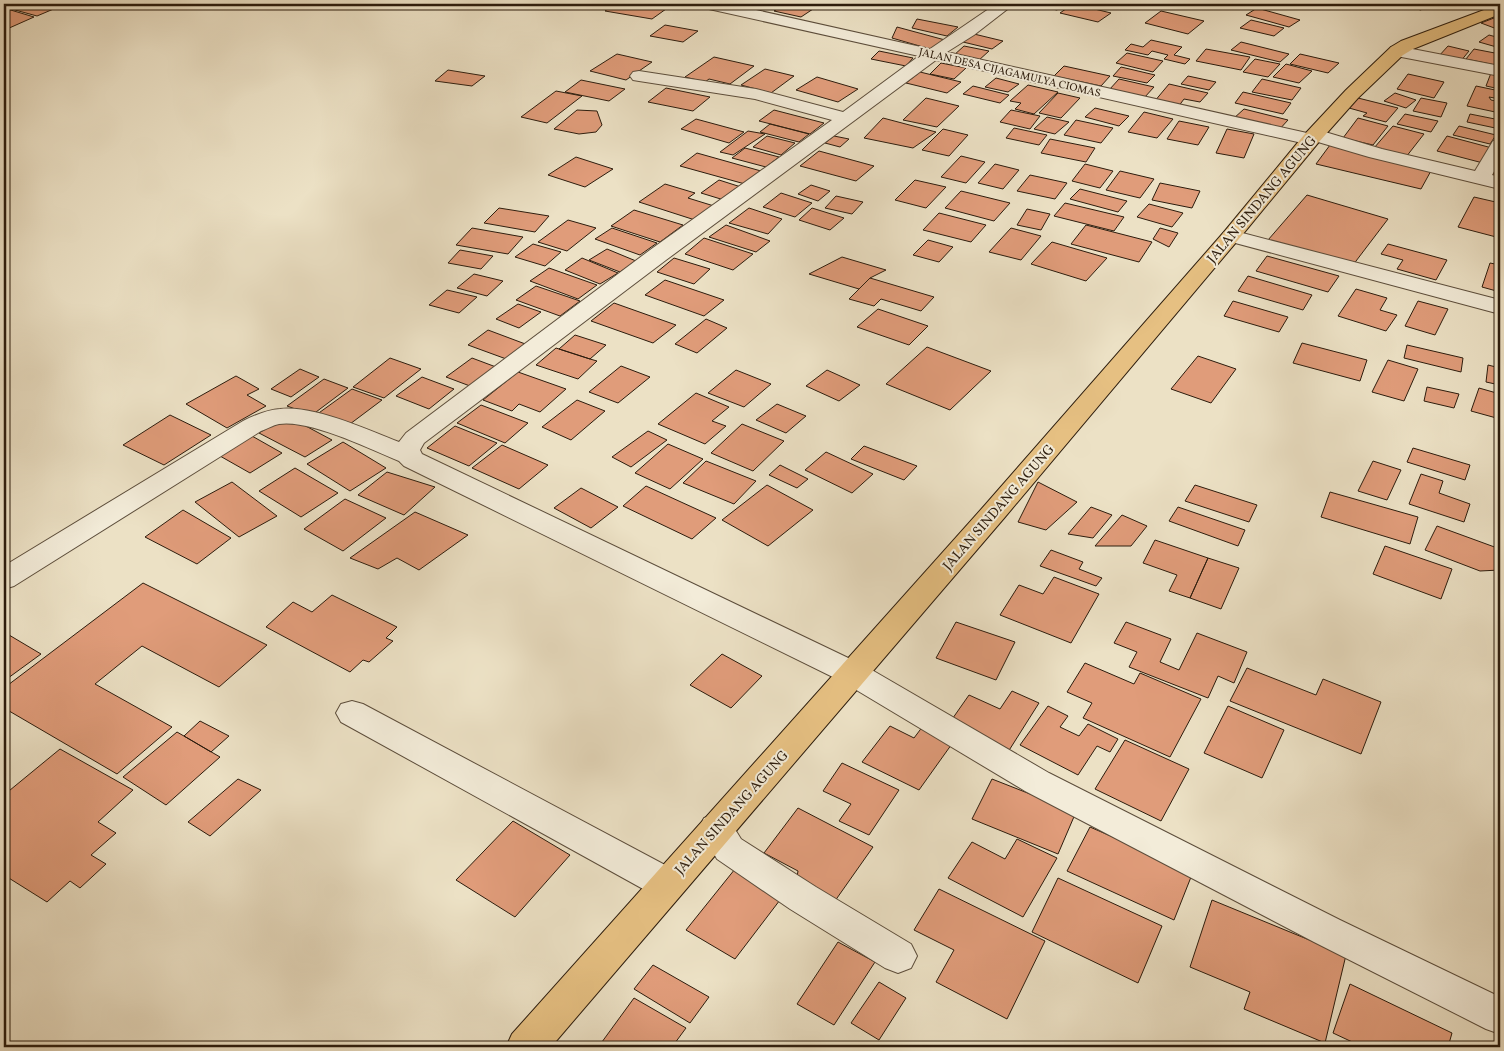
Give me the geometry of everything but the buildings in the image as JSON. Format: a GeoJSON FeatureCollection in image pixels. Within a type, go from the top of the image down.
{"type":"FeatureCollection","features":[{"type":"Feature","properties":{"kind":"main road","name":"JALAN SINDANG AGUNG"},"geometry":{"type":"LineString","coordinates":[[526,1047],[716,828],[854,674],[1231,236],[1313,137],[1352,94],[1397,51],[1492,8]]}},
{"type":"Feature","properties":{"kind":"street","name":"JALAN DESA CIJAGAMULYA CIOMAS"},"geometry":{"type":"LineString","coordinates":[[709,4],[932,55],[1313,137],[1500,183]]}},
{"type":"Feature","properties":{"kind":"street"},"geometry":{"type":"LineString","coordinates":[[408,455],[408,450],[415,438],[658,254],[932,55],[1006,4]]}},
{"type":"Feature","properties":{"kind":"street"},"geometry":{"type":"LineString","coordinates":[[1397,51],[1500,71]]}},
{"type":"Feature","properties":{"kind":"street"},"geometry":{"type":"LineString","coordinates":[[639,76],[756,94],[846,118]]}},
{"type":"Feature","properties":{"kind":"street"},"geometry":{"type":"LineString","coordinates":[[1481,178],[1500,145]]}},
{"type":"Feature","properties":{"kind":"street"},"geometry":{"type":"LineString","coordinates":[[1231,236],[1500,306]]}},
{"type":"Feature","properties":{"kind":"street"},"geometry":{"type":"LineString","coordinates":[[4,579],[252,426],[269,418],[288,415],[310,420],[408,455],[421,464],[854,674],[1037,782],[1327,931],[1500,1016]]}},
{"type":"Feature","properties":{"kind":"street"},"geometry":{"type":"LineString","coordinates":[[352,713],[667,884]]}},
{"type":"Feature","properties":{"kind":"street"},"geometry":{"type":"LineString","coordinates":[[716,828],[729,849],[803,898],[898,956]]}}]}
